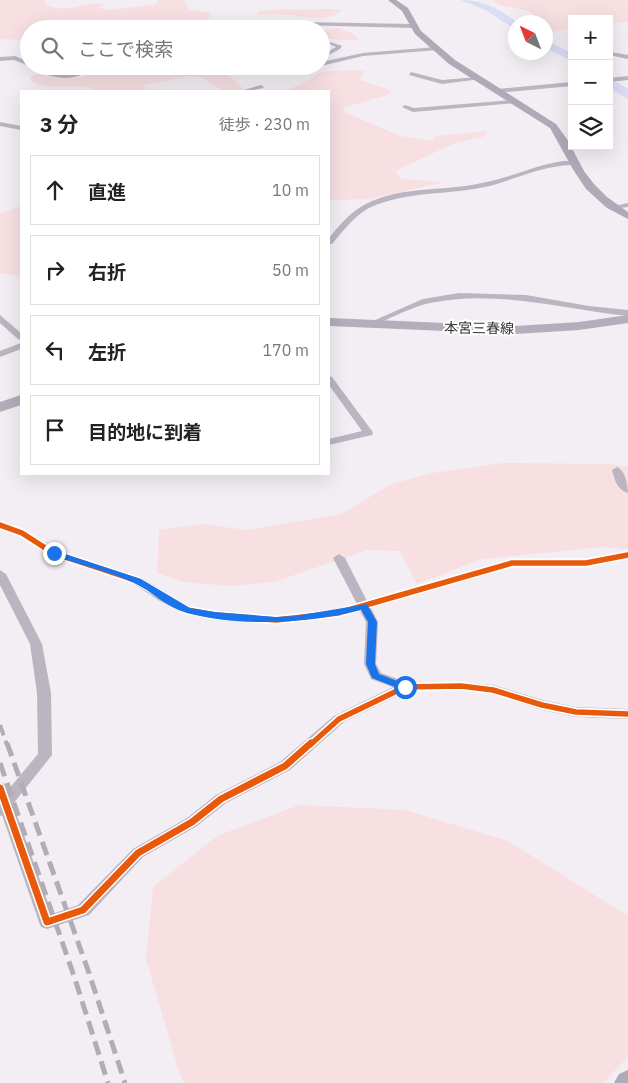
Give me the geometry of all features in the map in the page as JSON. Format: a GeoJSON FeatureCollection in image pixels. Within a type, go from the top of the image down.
{"type":"FeatureCollection","features":[{"type":"Feature","properties":{"kind":"main road","name":"本宮三春線"},"geometry":{"type":"LineString","coordinates":[[330,322],[516,330],[579,326],[628,319]]}},
{"type":"Feature","properties":{"kind":"main road"},"geometry":{"type":"LineString","coordinates":[[0,407],[20,400]]}},
{"type":"Feature","properties":{"kind":"street"},"geometry":{"type":"LineString","coordinates":[[392,0],[405,10],[413,26],[460,68],[553,126],[564,140],[585,182],[613,207],[628,216]]}},
{"type":"Feature","properties":{"kind":"street"},"geometry":{"type":"LineString","coordinates":[[330,25],[413,26]]}},
{"type":"Feature","properties":{"kind":"street"},"geometry":{"type":"LineString","coordinates":[[330,54],[339,46],[332,42]]}},
{"type":"Feature","properties":{"kind":"street"},"geometry":{"type":"LineString","coordinates":[[330,62],[377,54],[436,48]]}},
{"type":"Feature","properties":{"kind":"street"},"geometry":{"type":"LineString","coordinates":[[613,54],[628,57]]}},
{"type":"Feature","properties":{"kind":"street"},"geometry":{"type":"LineString","coordinates":[[0,59],[15,58],[20,60]]}},
{"type":"Feature","properties":{"kind":"street"},"geometry":{"type":"LineString","coordinates":[[411,74],[442,82],[478,80]]}},
{"type":"Feature","properties":{"kind":"street"},"geometry":{"type":"LineString","coordinates":[[53,75],[69,75]]}},
{"type":"Feature","properties":{"kind":"street"},"geometry":{"type":"LineString","coordinates":[[613,80],[628,78]]}},
{"type":"Feature","properties":{"kind":"street"},"geometry":{"type":"LineString","coordinates":[[497,91],[568,84]]}},
{"type":"Feature","properties":{"kind":"street"},"geometry":{"type":"LineString","coordinates":[[248,90],[261,87]]}},
{"type":"Feature","properties":{"kind":"street"},"geometry":{"type":"LineString","coordinates":[[405,107],[413,110],[514,102]]}},
{"type":"Feature","properties":{"kind":"street"},"geometry":{"type":"LineString","coordinates":[[0,124],[20,128]]}},
{"type":"Feature","properties":{"kind":"street"},"geometry":{"type":"LineString","coordinates":[[330,241],[366,207],[382,201],[441,190],[479,186],[554,165],[574,163]]}},
{"type":"Feature","properties":{"kind":"street"},"geometry":{"type":"LineString","coordinates":[[613,207],[628,204]]}},
{"type":"Feature","properties":{"kind":"street"},"geometry":{"type":"LineString","coordinates":[[370,324],[426,300],[459,296],[526,298],[588,309],[628,313]]}},
{"type":"Feature","properties":{"kind":"street"},"geometry":{"type":"LineString","coordinates":[[0,318],[20,337]]}},
{"type":"Feature","properties":{"kind":"street"},"geometry":{"type":"LineString","coordinates":[[0,346],[20,338]]}},
{"type":"Feature","properties":{"kind":"street"},"geometry":{"type":"LineString","coordinates":[[0,354],[20,346]]}},
{"type":"Feature","properties":{"kind":"street"},"geometry":{"type":"LineString","coordinates":[[330,382],[334,394],[368,433],[330,442]]}},
{"type":"Feature","properties":{"kind":"street"},"geometry":{"type":"LineString","coordinates":[[618,470],[621,484],[628,490]]}},
{"type":"Feature","properties":{"kind":"street"},"geometry":{"type":"LineString","coordinates":[[0,525],[22,533],[54,553],[138,581],[164,598],[188,610],[215,615],[276,620],[338,613],[512,563],[586,563],[628,554]]}},
{"type":"Feature","properties":{"kind":"street"},"geometry":{"type":"LineString","coordinates":[[339,558],[372,622],[370,664],[376,676],[405,687],[461,686],[493,690],[542,705],[576,712],[628,714]]}},
{"type":"Feature","properties":{"kind":"street"},"geometry":{"type":"LineString","coordinates":[[0,574],[36,644],[44,693],[45,755],[3,807]]}},
{"type":"Feature","properties":{"kind":"street"},"geometry":{"type":"LineString","coordinates":[[0,788],[3,807],[47,922],[83,910],[138,853],[192,822],[222,799],[286,766],[339,719],[405,687]]}},
{"type":"Feature","properties":{"kind":"shaded area"},"geometry":{"type":"Polygon","coordinates":[[[0,0],[46,0],[44,2],[46,5],[55,8],[70,8],[99,3],[107,4],[98,8],[109,10],[153,5],[158,3],[157,0],[185,0],[188,9],[211,14],[209,18],[205,20],[20,20],[20,40],[0,39],[0,0]]]}},
{"type":"Feature","properties":{"kind":"shaded area"},"geometry":{"type":"Polygon","coordinates":[[[493,0],[628,0],[628,22],[613,24],[613,15],[568,15],[568,29],[553,32],[553,15],[534,15],[524,10],[502,6],[493,0]]]}},
{"type":"Feature","properties":{"kind":"shaded area"},"geometry":{"type":"Polygon","coordinates":[[[269,10],[342,10],[330,17],[323,18],[256,15],[260,11],[269,10]]]}},
{"type":"Feature","properties":{"kind":"shaded area"},"geometry":{"type":"Polygon","coordinates":[[[339,28],[355,35],[358,40],[330,39],[330,29],[339,28]]]}},
{"type":"Feature","properties":{"kind":"shaded area"},"geometry":{"type":"Polygon","coordinates":[[[330,71],[365,71],[360,80],[387,89],[391,94],[345,107],[342,111],[400,136],[431,141],[436,136],[487,131],[486,136],[455,143],[395,171],[400,179],[445,182],[369,199],[330,200],[330,90],[287,90],[316,75],[330,75],[330,71]]]}},
{"type":"Feature","properties":{"kind":"shaded area"},"geometry":{"type":"Polygon","coordinates":[[[43,75],[58,79],[77,78],[88,75],[227,75],[244,90],[219,90],[219,88],[200,77],[189,76],[145,85],[143,88],[160,90],[93,90],[80,87],[56,87],[31,81],[30,77],[43,75]]]}},
{"type":"Feature","properties":{"kind":"shaded area"},"geometry":{"type":"Polygon","coordinates":[[[20,206],[20,277],[0,273],[0,214],[20,206]]]}},
{"type":"Feature","properties":{"kind":"shaded area"},"geometry":{"type":"Polygon","coordinates":[[[503,463],[609,464],[628,467],[628,549],[601,547],[482,559],[417,584],[400,551],[367,550],[274,582],[229,586],[183,582],[157,573],[159,530],[202,524],[246,530],[342,514],[391,484],[433,473],[503,463]]]}},
{"type":"Feature","properties":{"kind":"shaded area"},"geometry":{"type":"Polygon","coordinates":[[[299,805],[405,810],[508,841],[628,916],[628,1057],[603,1083],[184,1083],[178,1069],[146,959],[153,887],[217,836],[299,805]]]}},
{"type":"Feature","properties":{"kind":"waterway"},"geometry":{"type":"LineString","coordinates":[[466,0],[491,9],[508,21]]}},
{"type":"Feature","properties":{"kind":"waterway"},"geometry":{"type":"LineString","coordinates":[[553,48],[568,56]]}},
{"type":"Feature","properties":{"kind":"waterway"},"geometry":{"type":"LineString","coordinates":[[613,85],[628,95]]}},
{"type":"Feature","properties":{"kind":"railway"},"geometry":{"type":"LineString","coordinates":[[0,725],[7,745]]}},
{"type":"Feature","properties":{"kind":"railway"},"geometry":{"type":"LineString","coordinates":[[7,743],[89,973],[125,1083]]}},
{"type":"Feature","properties":{"kind":"railway"},"geometry":{"type":"LineString","coordinates":[[0,763],[75,979],[108,1083]]}},
{"type":"Feature","properties":{"kind":"cycle path"},"geometry":{"type":"LineString","coordinates":[[0,525],[22,533],[53,553],[138,581],[187,610],[215,615],[276,620],[338,613],[512,563],[586,563],[628,555]]}},
{"type":"Feature","properties":{"kind":"cycle path"},"geometry":{"type":"LineString","coordinates":[[0,788],[47,922],[83,910],[138,853],[192,822],[221,799],[285,766],[339,719],[405,687],[461,686],[493,690],[542,705],[576,712],[628,714]]}},
{"type":"Feature","properties":{"kind":"route"},"geometry":{"type":"LineString","coordinates":[[54,553],[76,562],[138,581],[164,598],[188,610],[215,615],[276,620],[295,619],[338,613],[364,606],[372,622],[370,664],[376,676],[405,687]]}}]}
